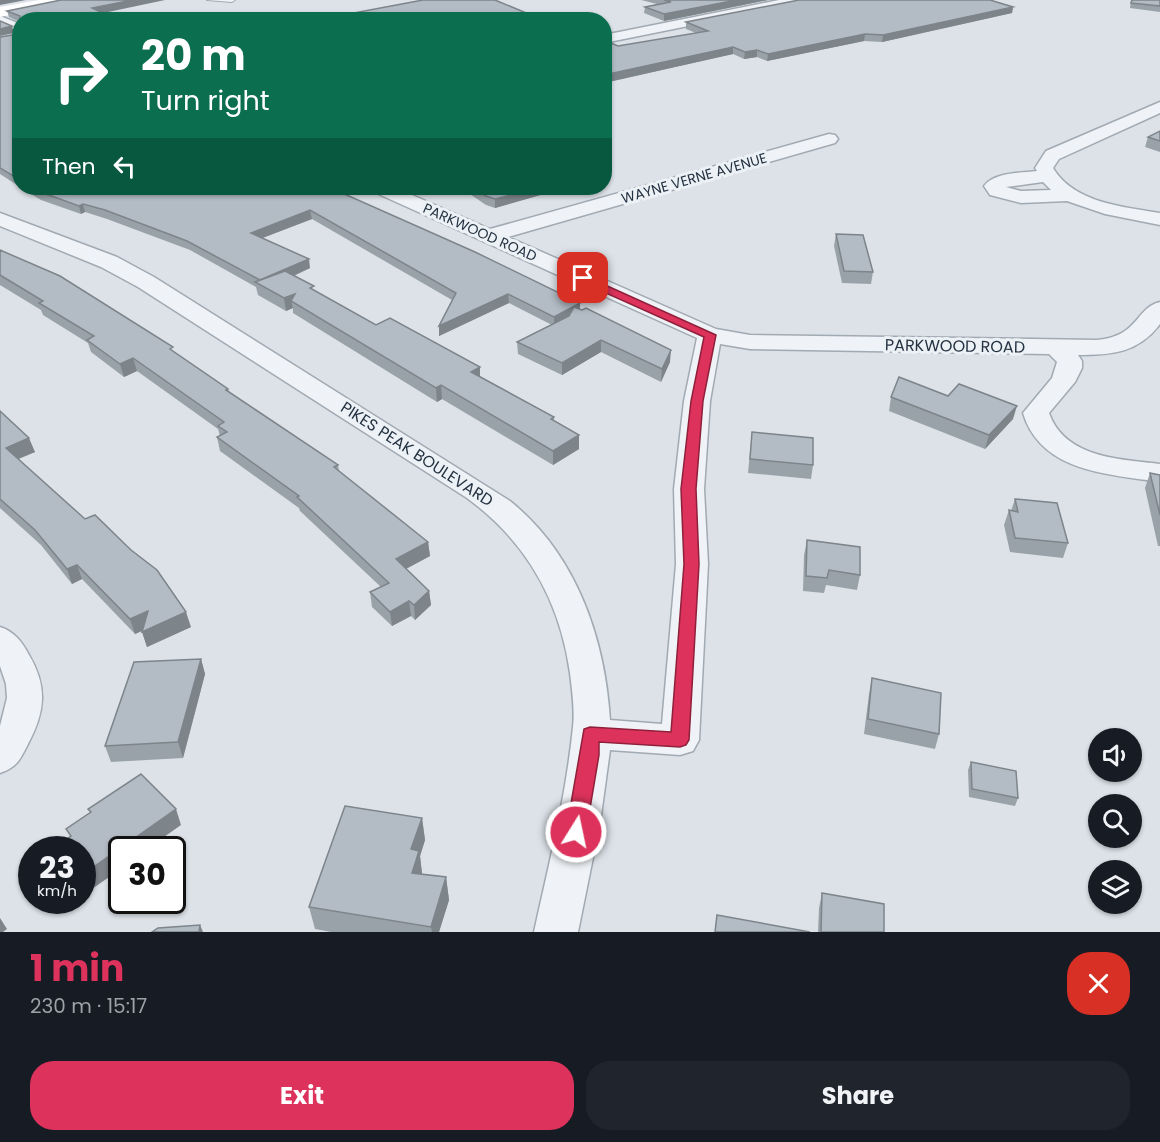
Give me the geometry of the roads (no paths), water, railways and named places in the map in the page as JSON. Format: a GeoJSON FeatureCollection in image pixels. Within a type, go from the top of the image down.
{"type":"FeatureCollection","features":[{"type":"Feature","properties":{"kind":"main road"},"geometry":{"type":"LineString","coordinates":[[31,12],[62,0]]}},
{"type":"Feature","properties":{"kind":"street"},"geometry":{"type":"LineString","coordinates":[[612,37],[798,0]]}},
{"type":"Feature","properties":{"kind":"street"},"geometry":{"type":"LineString","coordinates":[[1160,107],[1052,155],[1044,168],[1047,176],[1070,195],[1109,209],[1160,219]]}},
{"type":"Feature","properties":{"kind":"street","name":"WAYNE VERNE AVENUE"},"geometry":{"type":"LineString","coordinates":[[489,236],[829,139]]}},
{"type":"Feature","properties":{"kind":"street"},"geometry":{"type":"LineString","coordinates":[[1047,176],[1007,180],[993,186],[997,191],[1021,197],[1070,195]]}},
{"type":"Feature","properties":{"kind":"street","name":"PARKWOOD ROAD"},"geometry":{"type":"LineString","coordinates":[[397,195],[710,335],[750,342],[1106,346],[1124,343],[1137,336],[1160,309]]}},
{"type":"Feature","properties":{"kind":"street","name":"PIKES PEAK BOULEVARD"},"geometry":{"type":"LineString","coordinates":[[1,221],[109,262],[146,282],[437,465],[507,514],[528,539],[552,571],[567,602],[587,662],[591,698],[590,755],[556,932]]}},
{"type":"Feature","properties":{"kind":"street"},"geometry":{"type":"LineString","coordinates":[[590,734],[680,740],[692,564],[688,489],[697,401],[710,335]]}},
{"type":"Feature","properties":{"kind":"street"},"geometry":{"type":"LineString","coordinates":[[1056,347],[1070,361],[1070,368],[1061,383],[1036,413],[1037,426],[1044,436],[1054,445],[1094,463],[1160,473]]}},
{"type":"Feature","properties":{"kind":"street"},"geometry":{"type":"LineString","coordinates":[[0,640],[14,656],[24,678],[27,698],[22,719],[12,741],[0,758]]}},
{"type":"Feature","properties":{"kind":"lane"},"geometry":{"type":"LineString","coordinates":[[210,0],[232,0]]}}]}
